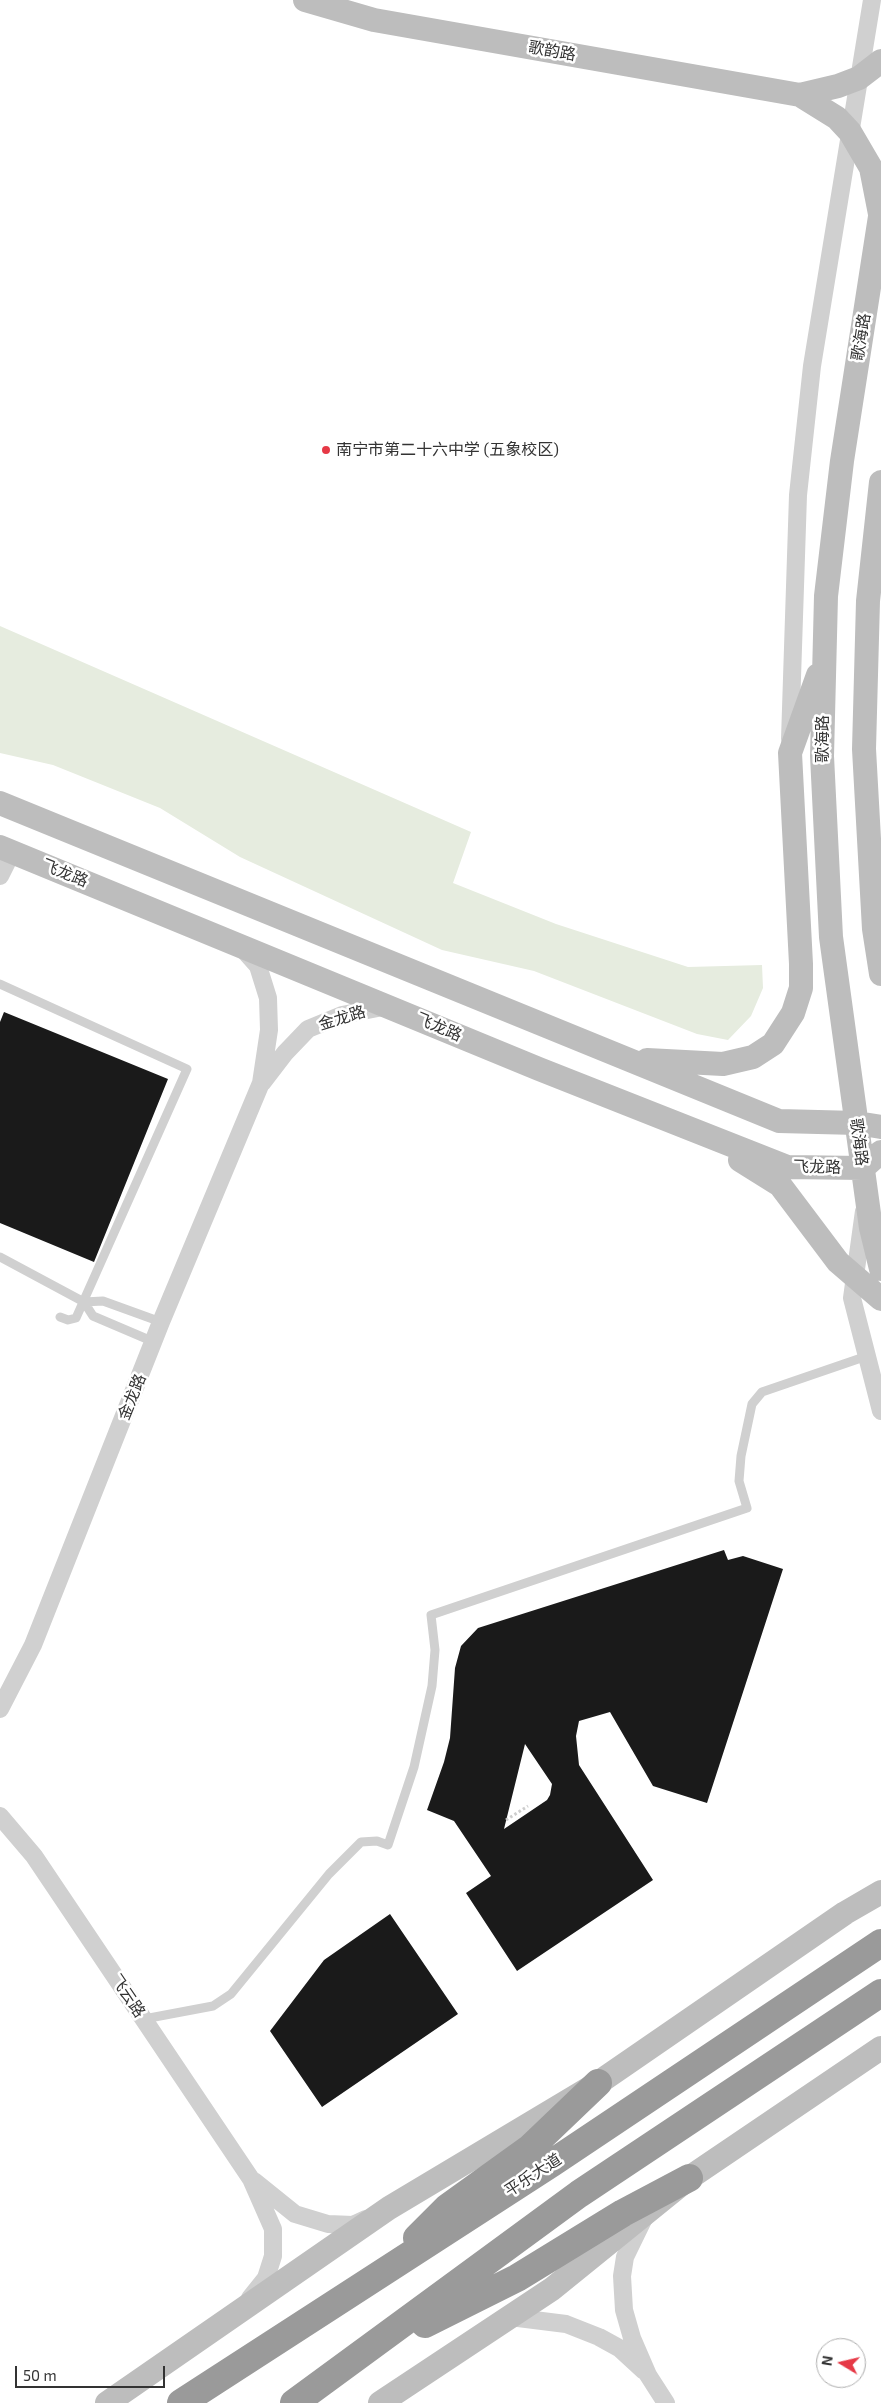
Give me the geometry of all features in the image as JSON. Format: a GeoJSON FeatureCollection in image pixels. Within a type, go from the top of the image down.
{"type":"FeatureCollection","features":[{"type":"Feature","properties":{"kind":"highway","name":"平乐大道"},"geometry":{"type":"LineString","coordinates":[[181,2403],[378,2276],[881,1943]]}},
{"type":"Feature","properties":{"kind":"highway"},"geometry":{"type":"LineString","coordinates":[[294,2403],[579,2194],[881,1992]]}},
{"type":"Feature","properties":{"kind":"highway"},"geometry":{"type":"LineString","coordinates":[[378,2276],[448,2206],[530,2148],[598,2083]]}},
{"type":"Feature","properties":{"kind":"highway"},"geometry":{"type":"LineString","coordinates":[[356,2359],[517,2278],[624,2213],[689,2178]]}},
{"type":"Feature","properties":{"kind":"main road","name":"歌韵路"},"geometry":{"type":"LineString","coordinates":[[306,0],[374,20],[800,95]]}},
{"type":"Feature","properties":{"kind":"main road"},"geometry":{"type":"LineString","coordinates":[[800,95],[838,86],[859,78],[881,61]]}},
{"type":"Feature","properties":{"kind":"main road","name":"歌海路"},"geometry":{"type":"LineString","coordinates":[[800,95],[837,118],[850,132],[871,168],[881,212],[842,461],[826,596],[822,756],[831,937],[871,1228],[881,1269]]}},
{"type":"Feature","properties":{"kind":"main road"},"geometry":{"type":"LineString","coordinates":[[881,482],[868,601],[864,749],[874,929],[881,974]]}},
{"type":"Feature","properties":{"kind":"main road"},"geometry":{"type":"LineString","coordinates":[[629,1059],[723,1064],[752,1057],[772,1044],[793,1013],[801,988],[801,964],[790,753],[825,655]]}},
{"type":"Feature","properties":{"kind":"main road"},"geometry":{"type":"LineString","coordinates":[[0,803],[779,1121],[857,1123],[881,1127]]}},
{"type":"Feature","properties":{"kind":"main road","name":"飞龙路"},"geometry":{"type":"LineString","coordinates":[[6,850],[539,1069],[787,1167],[863,1168],[881,1152]]}},
{"type":"Feature","properties":{"kind":"main road"},"geometry":{"type":"LineString","coordinates":[[690,1129],[780,1185],[838,1262],[881,1299]]}},
{"type":"Feature","properties":{"kind":"main road"},"geometry":{"type":"LineString","coordinates":[[107,2403],[243,2307],[389,2208],[598,2083],[845,1913],[876,1894]]}},
{"type":"Feature","properties":{"kind":"main road"},"geometry":{"type":"LineString","coordinates":[[380,2403],[552,2289],[689,2178],[881,2048]]}},
{"type":"Feature","properties":{"kind":"street"},"geometry":{"type":"LineString","coordinates":[[790,753],[798,495],[812,366],[872,0]]}},
{"type":"Feature","properties":{"kind":"street"},"geometry":{"type":"LineString","coordinates":[[0,876],[6,850]]}},
{"type":"Feature","properties":{"kind":"street","name":"金龙路"},"geometry":{"type":"LineString","coordinates":[[0,1710],[33,1645],[161,1322],[261,1083],[269,1030],[268,998],[258,966],[239,945]]}},
{"type":"Feature","properties":{"kind":"street","name":"金龙路"},"geometry":{"type":"LineString","coordinates":[[261,1083],[285,1052],[308,1029],[342,1015],[388,1006]]}},
{"type":"Feature","properties":{"kind":"street"},"geometry":{"type":"LineString","coordinates":[[866,1193],[852,1298],[881,1412]]}},
{"type":"Feature","properties":{"kind":"street","name":"飞云路"},"geometry":{"type":"LineString","coordinates":[[0,1816],[34,1856],[252,2179],[273,2229],[273,2256],[266,2278],[243,2307]]}},
{"type":"Feature","properties":{"kind":"street","name":"飞云路"},"geometry":{"type":"LineString","coordinates":[[252,2179],[296,2214],[328,2224],[352,2225],[389,2208]]}},
{"type":"Feature","properties":{"kind":"street"},"geometry":{"type":"LineString","coordinates":[[646,2213],[624,2257],[622,2276],[624,2310],[632,2338],[648,2375],[666,2403]]}},
{"type":"Feature","properties":{"kind":"street"},"geometry":{"type":"LineString","coordinates":[[510,2317],[566,2324],[599,2336],[619,2348],[648,2375]]}},
{"type":"Feature","properties":{"kind":"lane"},"geometry":{"type":"LineString","coordinates":[[0,984],[186,1069],[76,1318],[68,1320],[60,1317]]}},
{"type":"Feature","properties":{"kind":"lane"},"geometry":{"type":"LineString","coordinates":[[0,1257],[84,1302],[93,1316],[154,1342]]}},
{"type":"Feature","properties":{"kind":"lane"},"geometry":{"type":"LineString","coordinates":[[84,1302],[103,1301],[161,1322]]}},
{"type":"Feature","properties":{"kind":"lane"},"geometry":{"type":"LineString","coordinates":[[144,2019],[213,2006],[231,1994],[329,1874],[361,1842],[376,1841],[388,1845],[414,1767],[432,1686],[436,1650],[431,1615],[746,1508],[739,1482],[741,1456],[752,1404],[762,1392],[867,1356]]}},
{"type":"Feature","properties":{"kind":"path"},"geometry":{"type":"LineString","coordinates":[[506,1820],[528,1806]]}},
{"type":"Feature","properties":{"kind":"shaded area"},"geometry":{"type":"Polygon","coordinates":[[[0,626],[471,832],[453,883],[556,924],[688,967],[762,965],[763,988],[751,1016],[728,1040],[697,1034],[534,971],[442,950],[240,857],[160,808],[53,765],[0,753],[0,626]]]}},
{"type":"Feature","properties":{"kind":"building"},"geometry":{"type":"Polygon","coordinates":[[[4,1012],[168,1079],[94,1262],[0,1223],[0,1022],[4,1012]]]}},
{"type":"Feature","properties":{"kind":"building"},"geometry":{"type":"Polygon","coordinates":[[[724,1550],[728,1560],[743,1556],[783,1569],[707,1803],[653,1786],[610,1712],[579,1721],[576,1736],[579,1765],[653,1880],[517,1971],[466,1893],[491,1876],[454,1821],[427,1810],[444,1762],[450,1738],[455,1668],[461,1646],[478,1628],[724,1550]],[[525,1744],[504,1829],[547,1800],[552,1784],[525,1744]]]}},
{"type":"Feature","properties":{"kind":"building"},"geometry":{"type":"Polygon","coordinates":[[[390,1914],[458,2014],[322,2107],[270,2031],[324,1960],[390,1914]]]}},
{"type":"Feature","properties":{"kind":"place","name":"南宁市第二十六中学 (五象校区)"},"geometry":{"type":"Point","coordinates":[326,450]}}]}
